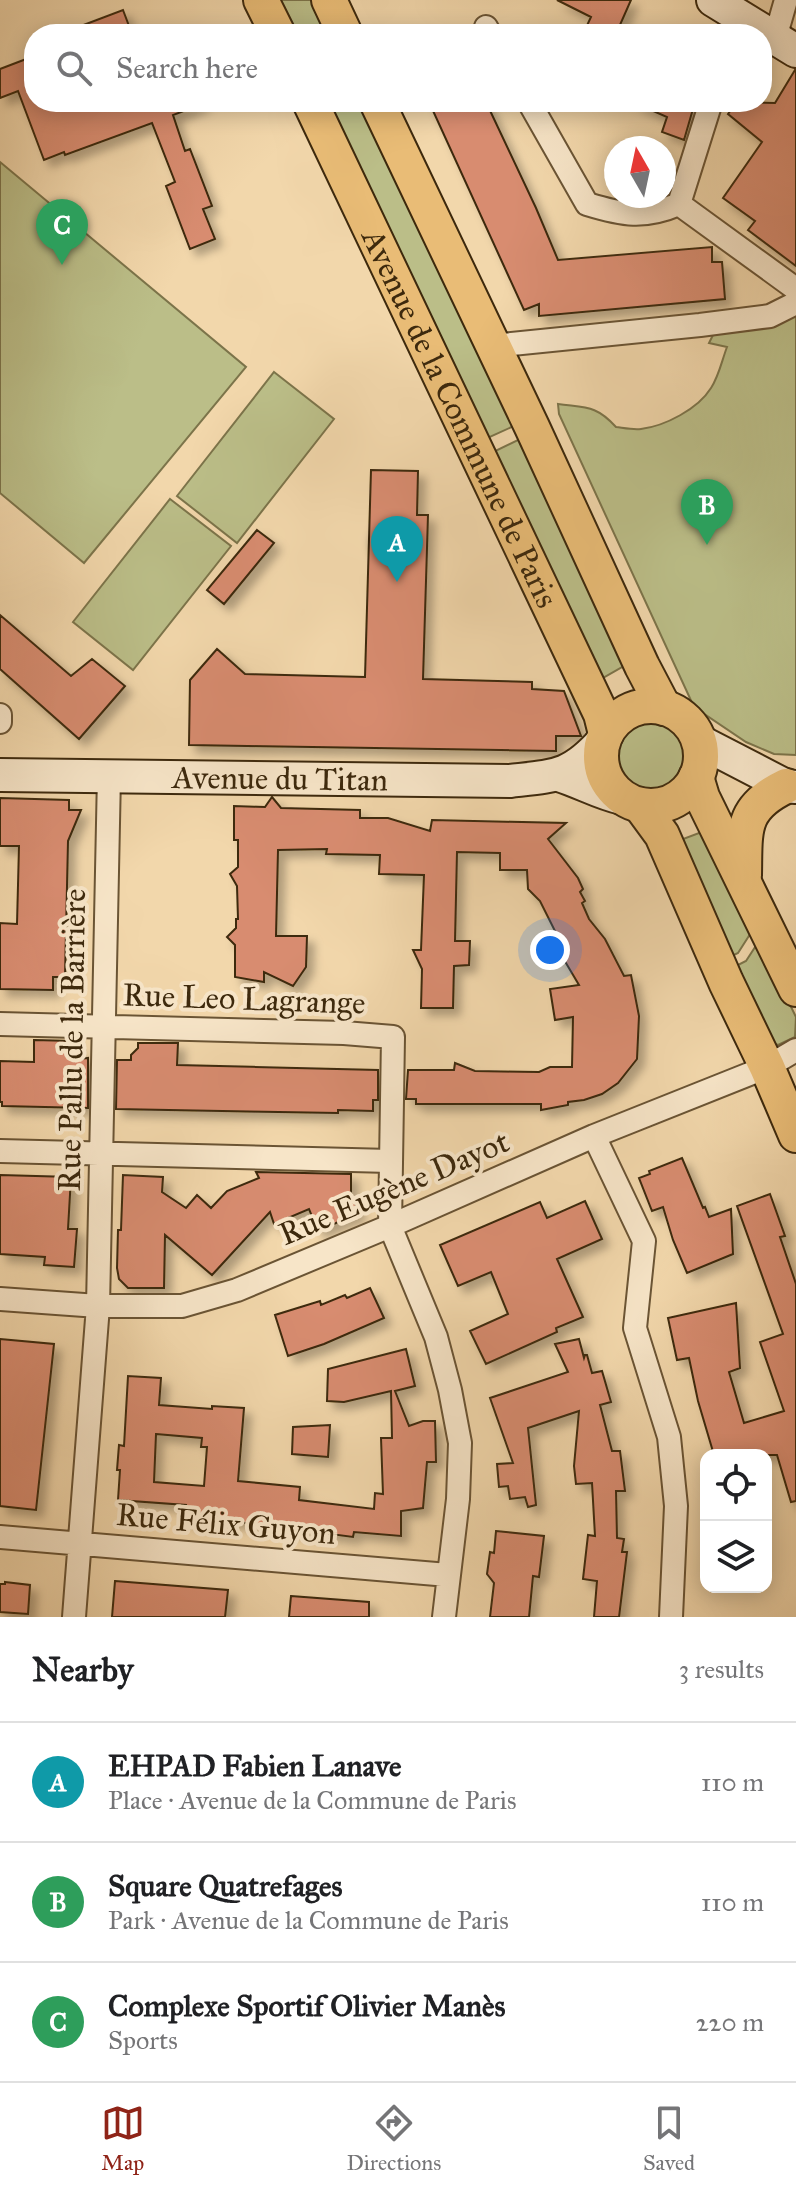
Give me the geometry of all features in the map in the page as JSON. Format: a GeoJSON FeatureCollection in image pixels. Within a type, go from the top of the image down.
{"type":"FeatureCollection","features":[{"type":"Feature","properties":{"kind":"main road"},"geometry":{"type":"LineString","coordinates":[[261,0],[273,24]]}},
{"type":"Feature","properties":{"kind":"main road"},"geometry":{"type":"LineString","coordinates":[[329,0],[340,24]]}},
{"type":"Feature","properties":{"kind":"main road","name":"Avenue de la Commune de Paris"},"geometry":{"type":"LineString","coordinates":[[315,112],[601,714],[604,737]]}},
{"type":"Feature","properties":{"kind":"main road","name":"Avenue de la Commune de Paris"},"geometry":{"type":"LineString","coordinates":[[382,112],[664,708]]}},
{"type":"Feature","properties":{"kind":"main road"},"geometry":{"type":"LineString","coordinates":[[796,989],[702,797],[693,730],[664,708],[647,707],[631,711],[616,720],[604,737],[601,766],[605,778],[662,835],[723,975],[782,1058],[796,1135]]}},
{"type":"Feature","properties":{"kind":"main road"},"geometry":{"type":"LineString","coordinates":[[631,801],[657,806],[673,801],[687,791],[698,761]]}},
{"type":"Feature","properties":{"kind":"main road"},"geometry":{"type":"LineString","coordinates":[[744,880],[745,831],[751,811],[773,792],[791,787]]}},
{"type":"Feature","properties":{"kind":"street"},"geometry":{"type":"LineString","coordinates":[[785,45],[786,0]]}},
{"type":"Feature","properties":{"kind":"street"},"geometry":{"type":"LineString","coordinates":[[535,112],[587,204],[618,214],[659,213],[679,204],[708,112]]}},
{"type":"Feature","properties":{"kind":"street"},"geometry":{"type":"LineString","coordinates":[[679,204],[796,289]]}},
{"type":"Feature","properties":{"kind":"street"},"geometry":{"type":"LineString","coordinates":[[492,346],[756,318],[770,316],[796,303]]}},
{"type":"Feature","properties":{"kind":"street"},"geometry":{"type":"LineString","coordinates":[[0,715],[0,722]]}},
{"type":"Feature","properties":{"kind":"street","name":"Avenue du Titan"},"geometry":{"type":"LineString","coordinates":[[0,775],[510,781],[559,775],[576,767],[604,737]]}},
{"type":"Feature","properties":{"kind":"street"},"geometry":{"type":"LineString","coordinates":[[698,761],[742,764],[791,787]]}},
{"type":"Feature","properties":{"kind":"street","name":"Rue Pallu de la Barrière"},"geometry":{"type":"LineString","coordinates":[[74,1617],[98,1306],[109,775]]}},
{"type":"Feature","properties":{"kind":"street","name":"Avenue du Titan"},"geometry":{"type":"LineString","coordinates":[[559,775],[631,801]]}},
{"type":"Feature","properties":{"kind":"street","name":"Rue Leo Lagrange"},"geometry":{"type":"LineString","coordinates":[[0,1024],[393,1037],[390,1226]]}},
{"type":"Feature","properties":{"kind":"street","name":"Rue Eugène Dayot"},"geometry":{"type":"LineString","coordinates":[[0,1299],[98,1306],[182,1306],[237,1290],[782,1058]]}},
{"type":"Feature","properties":{"kind":"street"},"geometry":{"type":"LineString","coordinates":[[594,1136],[644,1241],[635,1328],[669,1437],[676,1506],[671,1617]]}},
{"type":"Feature","properties":{"kind":"street"},"geometry":{"type":"LineString","coordinates":[[0,1151],[390,1161]]}},
{"type":"Feature","properties":{"kind":"street"},"geometry":{"type":"LineString","coordinates":[[390,1226],[436,1337],[460,1443],[458,1499],[444,1617]]}},
{"type":"Feature","properties":{"kind":"street","name":"Rue Félix Guyon"},"geometry":{"type":"LineString","coordinates":[[0,1537],[448,1575]]}},
{"type":"Feature","properties":{"kind":"green space"},"geometry":{"type":"Polygon","coordinates":[[[274,0],[314,0],[325,24],[285,24],[274,0]]]}},
{"type":"Feature","properties":{"kind":"green space"},"geometry":{"type":"Polygon","coordinates":[[[327,112],[367,112],[516,425],[481,441],[327,112]]]}},
{"type":"Feature","properties":{"kind":"green space"},"geometry":{"type":"Polygon","coordinates":[[[0,162],[246,367],[84,563],[0,493],[0,162]]]}},
{"type":"Feature","properties":{"kind":"green space"},"geometry":{"type":"Polygon","coordinates":[[[796,315],[796,755],[774,754],[746,742],[694,707],[559,414],[558,404],[596,411],[616,427],[638,429],[660,424],[698,403],[714,383],[727,347],[709,343],[715,331],[796,315]]]}},
{"type":"Feature","properties":{"kind":"green space"},"geometry":{"type":"Polygon","coordinates":[[[274,372],[334,419],[237,543],[177,496],[274,372]]]}},
{"type":"Feature","properties":{"kind":"green space"},"geometry":{"type":"Polygon","coordinates":[[[522,438],[629,663],[594,683],[487,455],[522,438]]]}},
{"type":"Feature","properties":{"kind":"green space"},"geometry":{"type":"Polygon","coordinates":[[[170,499],[231,546],[133,670],[73,622],[170,499]]]}},
{"type":"Feature","properties":{"kind":"green space"},"geometry":{"type":"Polygon","coordinates":[[[653,721],[673,727],[683,737],[689,757],[683,777],[673,787],[653,793],[633,787],[623,777],[617,757],[623,737],[633,727],[653,721]]]}},
{"type":"Feature","properties":{"kind":"green space"},"geometry":{"type":"Polygon","coordinates":[[[707,830],[754,928],[738,953],[726,959],[675,842],[707,830]]]}},
{"type":"Feature","properties":{"kind":"green space"},"geometry":{"type":"Polygon","coordinates":[[[759,941],[796,1017],[795,1037],[778,1045],[766,1041],[732,968],[746,961],[759,941]]]}},
{"type":"Feature","properties":{"kind":"building"},"geometry":{"type":"Polygon","coordinates":[[[557,0],[631,0],[620,24],[588,24],[591,17],[557,0]]]}},
{"type":"Feature","properties":{"kind":"building"},"geometry":{"type":"Polygon","coordinates":[[[123,10],[128,24],[86,24],[123,10]]]}},
{"type":"Feature","properties":{"kind":"building"},"geometry":{"type":"Polygon","coordinates":[[[24,60],[24,107],[18,91],[0,98],[0,69],[24,60]]]}},
{"type":"Feature","properties":{"kind":"building"},"geometry":{"type":"Polygon","coordinates":[[[796,70],[796,266],[748,230],[755,221],[723,198],[762,142],[728,114],[772,112],[772,103],[775,103],[796,70]]]}},
{"type":"Feature","properties":{"kind":"building"},"geometry":{"type":"Polygon","coordinates":[[[26,112],[181,112],[173,115],[185,151],[190,149],[212,206],[203,209],[215,239],[190,249],[166,186],[175,182],[152,123],[44,160],[26,112]]]}},
{"type":"Feature","properties":{"kind":"building"},"geometry":{"type":"Polygon","coordinates":[[[434,112],[491,112],[558,260],[712,247],[712,262],[722,262],[725,299],[539,316],[539,304],[524,310],[434,112]]]}},
{"type":"Feature","properties":{"kind":"building"},"geometry":{"type":"Polygon","coordinates":[[[656,112],[692,112],[684,140],[662,132],[667,117],[656,112]]]}},
{"type":"Feature","properties":{"kind":"building"},"geometry":{"type":"Polygon","coordinates":[[[371,470],[418,471],[417,515],[428,515],[423,679],[532,682],[532,689],[564,691],[581,736],[556,736],[556,751],[189,745],[190,680],[217,649],[245,674],[365,677],[371,470]]]}},
{"type":"Feature","properties":{"kind":"building"},"geometry":{"type":"Polygon","coordinates":[[[257,530],[274,543],[224,604],[207,590],[257,530]]]}},
{"type":"Feature","properties":{"kind":"building"},"geometry":{"type":"Polygon","coordinates":[[[0,615],[71,676],[92,659],[125,686],[79,739],[0,669],[0,615]]]}},
{"type":"Feature","properties":{"kind":"building"},"geometry":{"type":"Polygon","coordinates":[[[272,797],[281,808],[360,810],[360,818],[388,818],[430,831],[432,820],[566,823],[548,839],[578,878],[585,901],[582,903],[589,919],[605,939],[624,976],[631,975],[639,1016],[637,1059],[618,1083],[602,1094],[541,1110],[541,1104],[416,1104],[416,1099],[406,1099],[408,1070],[454,1070],[455,1063],[475,1071],[539,1072],[550,1067],[572,1067],[573,1017],[555,1020],[550,989],[579,985],[560,953],[564,949],[540,901],[528,889],[527,870],[500,870],[500,853],[457,852],[455,941],[470,941],[469,965],[454,966],[453,1008],[421,1008],[422,969],[413,950],[421,950],[424,875],[379,874],[380,855],[326,854],[327,849],[278,850],[276,936],[307,936],[306,967],[293,986],[264,972],[264,982],[235,977],[235,945],[227,937],[236,928],[238,919],[237,886],[230,874],[238,867],[234,806],[265,807],[272,797]]]}},
{"type":"Feature","properties":{"kind":"building"},"geometry":{"type":"Polygon","coordinates":[[[0,798],[69,800],[69,810],[81,810],[68,841],[65,977],[53,977],[53,990],[0,989],[0,923],[17,924],[19,846],[0,846],[0,798]]]}},
{"type":"Feature","properties":{"kind":"building"},"geometry":{"type":"Polygon","coordinates":[[[34,1040],[73,1041],[73,1049],[79,1051],[80,1059],[88,1058],[88,1108],[2,1106],[0,1061],[34,1062],[34,1040]]]}},
{"type":"Feature","properties":{"kind":"building"},"geometry":{"type":"Polygon","coordinates":[[[138,1043],[178,1043],[177,1065],[378,1070],[378,1100],[373,1100],[373,1111],[338,1110],[338,1113],[116,1109],[117,1060],[131,1060],[138,1043]]]}},
{"type":"Feature","properties":{"kind":"building"},"geometry":{"type":"Polygon","coordinates":[[[682,1158],[709,1217],[731,1209],[733,1254],[687,1273],[663,1207],[652,1211],[639,1178],[682,1158]]]}},
{"type":"Feature","properties":{"kind":"building"},"geometry":{"type":"Polygon","coordinates":[[[256,1172],[351,1174],[351,1193],[359,1213],[318,1231],[309,1209],[274,1224],[270,1212],[212,1275],[165,1235],[164,1288],[128,1288],[119,1279],[118,1230],[121,1230],[123,1175],[163,1177],[162,1192],[186,1208],[197,1195],[211,1208],[227,1191],[259,1178],[256,1172]]]}},
{"type":"Feature","properties":{"kind":"building"},"geometry":{"type":"Polygon","coordinates":[[[0,1175],[71,1177],[68,1229],[77,1229],[74,1267],[44,1265],[45,1257],[0,1254],[0,1175]]]}},
{"type":"Feature","properties":{"kind":"building"},"geometry":{"type":"Polygon","coordinates":[[[770,1194],[785,1236],[780,1237],[796,1284],[796,1501],[791,1502],[777,1455],[772,1455],[772,1449],[712,1449],[689,1358],[677,1360],[668,1318],[736,1303],[740,1368],[729,1372],[744,1423],[784,1411],[760,1342],[783,1334],[737,1206],[770,1194]]]}},
{"type":"Feature","properties":{"kind":"building"},"geometry":{"type":"Polygon","coordinates":[[[585,1201],[602,1239],[557,1259],[583,1317],[486,1364],[470,1331],[508,1314],[491,1272],[458,1286],[440,1245],[540,1202],[547,1218],[585,1201]]]}},
{"type":"Feature","properties":{"kind":"building"},"geometry":{"type":"Polygon","coordinates":[[[370,1288],[384,1318],[288,1356],[275,1315],[320,1301],[321,1305],[345,1295],[347,1298],[370,1288]]]}},
{"type":"Feature","properties":{"kind":"building"},"geometry":{"type":"Polygon","coordinates":[[[0,1339],[54,1344],[36,1510],[0,1506],[0,1339]]]}},
{"type":"Feature","properties":{"kind":"building"},"geometry":{"type":"Polygon","coordinates":[[[579,1339],[592,1373],[602,1371],[611,1402],[600,1405],[612,1451],[620,1451],[625,1491],[616,1491],[617,1538],[624,1539],[622,1552],[627,1552],[619,1617],[594,1617],[597,1581],[583,1579],[588,1535],[595,1536],[592,1483],[576,1484],[574,1466],[579,1411],[528,1428],[536,1505],[528,1507],[525,1497],[510,1499],[508,1486],[499,1487],[497,1464],[513,1463],[490,1398],[568,1372],[555,1344],[579,1339]]]}},
{"type":"Feature","properties":{"kind":"building"},"geometry":{"type":"Polygon","coordinates":[[[406,1349],[415,1386],[395,1391],[409,1426],[435,1421],[436,1462],[427,1462],[423,1508],[401,1511],[401,1536],[354,1532],[353,1537],[217,1519],[216,1523],[184,1520],[186,1505],[118,1500],[119,1445],[124,1446],[128,1376],[161,1378],[159,1405],[244,1408],[238,1481],[300,1487],[299,1500],[374,1509],[375,1493],[383,1494],[381,1438],[392,1438],[391,1391],[344,1402],[327,1401],[328,1369],[406,1349]],[[156,1434],[154,1482],[204,1486],[207,1447],[201,1447],[202,1438],[156,1434]]]}},
{"type":"Feature","properties":{"kind":"building"},"geometry":{"type":"Polygon","coordinates":[[[330,1425],[328,1457],[292,1454],[293,1427],[330,1425]]]}},
{"type":"Feature","properties":{"kind":"building"},"geometry":{"type":"Polygon","coordinates":[[[496,1531],[544,1536],[539,1577],[533,1576],[529,1617],[490,1617],[494,1583],[487,1574],[490,1552],[494,1553],[496,1531]]]}},
{"type":"Feature","properties":{"kind":"building"},"geometry":{"type":"Polygon","coordinates":[[[115,1581],[228,1590],[225,1617],[112,1617],[115,1581]]]}},
{"type":"Feature","properties":{"kind":"building"},"geometry":{"type":"Polygon","coordinates":[[[0,1584],[30,1585],[28,1614],[0,1612],[0,1584]]]}},
{"type":"Feature","properties":{"kind":"building"},"geometry":{"type":"Polygon","coordinates":[[[291,1596],[369,1602],[369,1617],[289,1617],[291,1596]]]}},
{"type":"Feature","properties":{"kind":"place","name":"Complexe Sportif Olivier Manès"},"geometry":{"type":"Point","coordinates":[62,265]}},
{"type":"Feature","properties":{"kind":"place","name":"Square Quatrefages"},"geometry":{"type":"Point","coordinates":[707,545]}},
{"type":"Feature","properties":{"kind":"place","name":"EHPAD Fabien Lanave"},"geometry":{"type":"Point","coordinates":[397,582]}}]}
